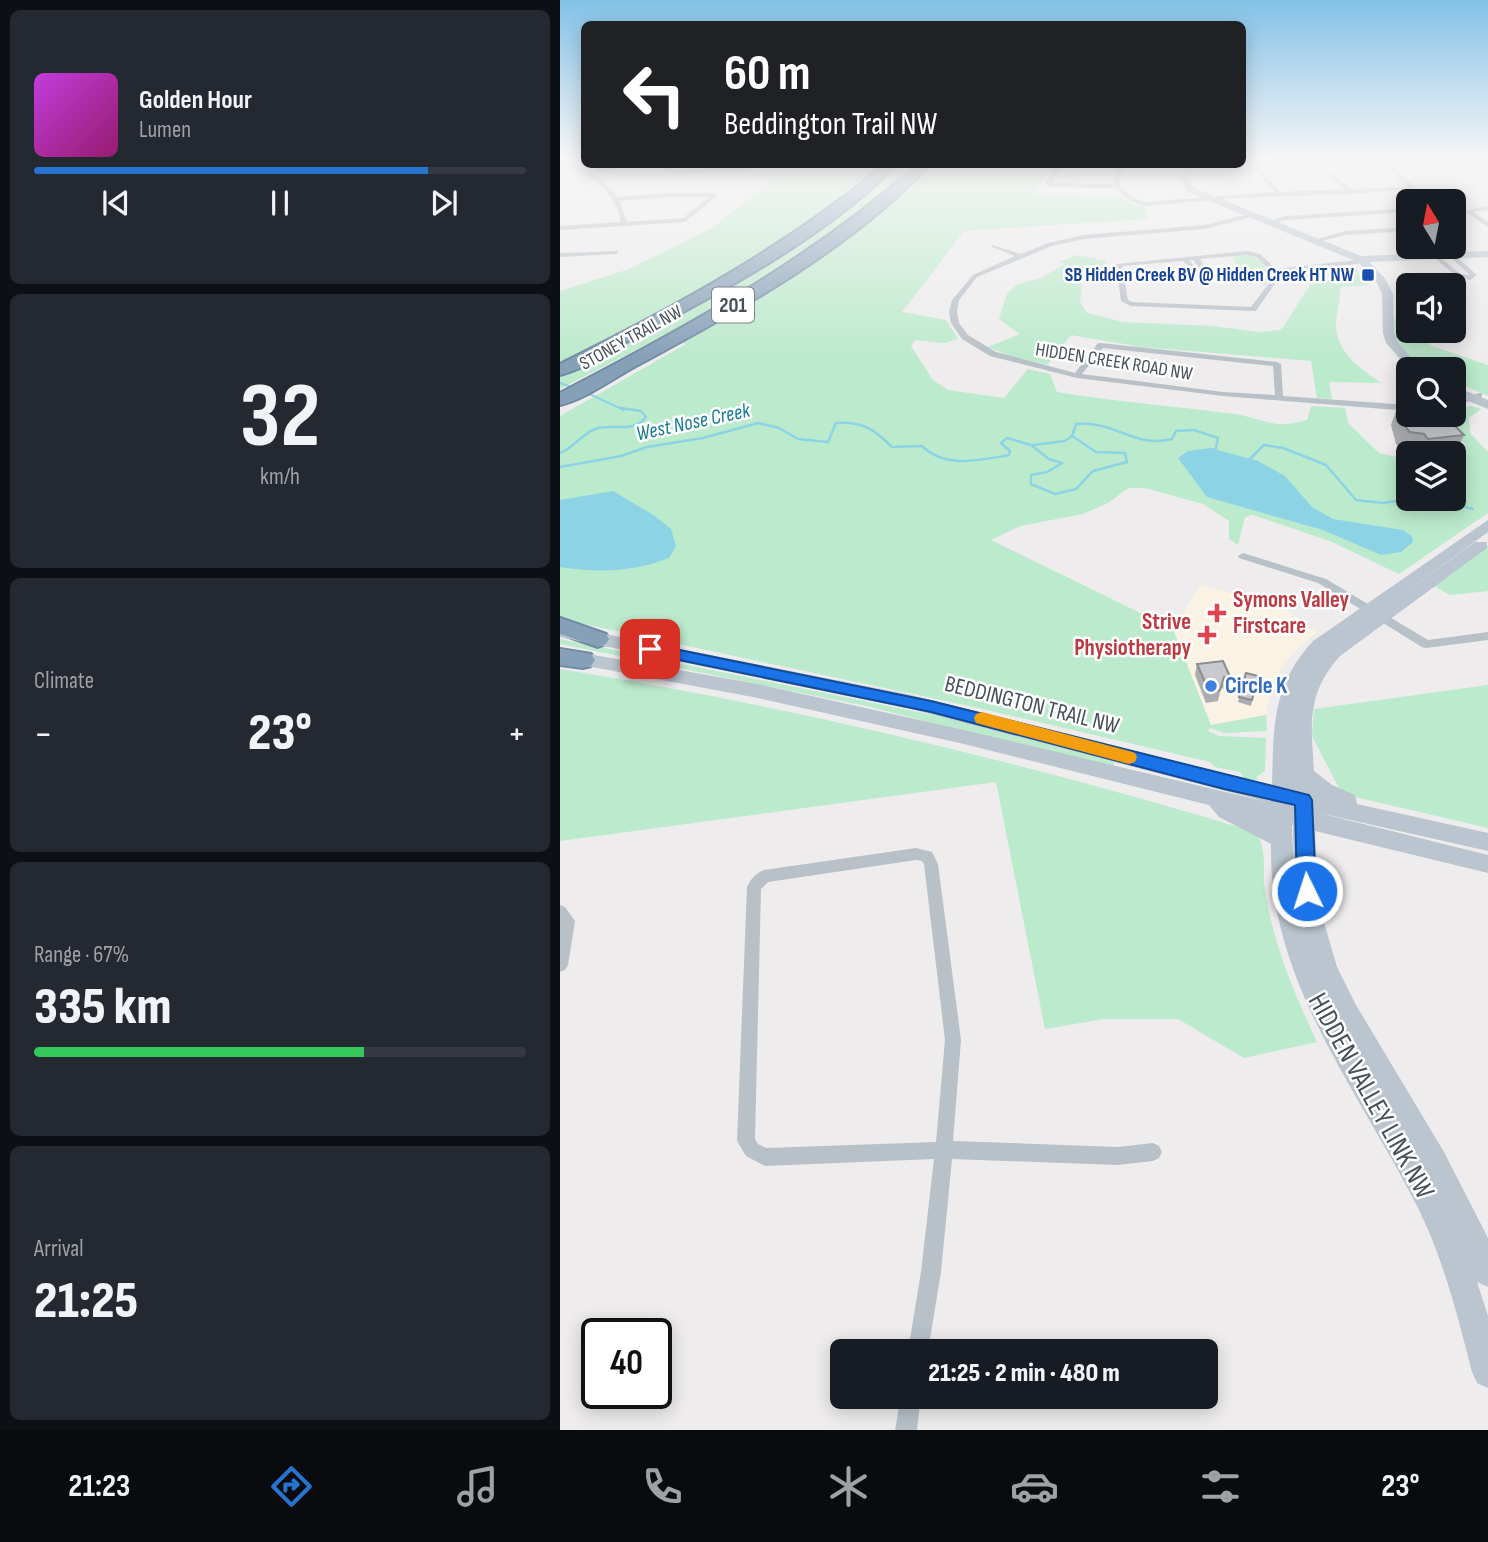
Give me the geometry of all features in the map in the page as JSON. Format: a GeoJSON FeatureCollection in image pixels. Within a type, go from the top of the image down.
{"type":"FeatureCollection","features":[{"type":"Feature","properties":{"kind":"highway","name":"STONEY TRAIL NW"},"geometry":{"type":"LineString","coordinates":[[562,365],[708,292],[812,226]]}},
{"type":"Feature","properties":{"kind":"highway"},"geometry":{"type":"LineString","coordinates":[[562,407],[801,267],[852,226]]}},
{"type":"Feature","properties":{"kind":"highway"},"geometry":{"type":"LineString","coordinates":[[560,629],[598,639]]}},
{"type":"Feature","properties":{"kind":"street"},"geometry":{"type":"LineString","coordinates":[[560,228],[584,226]]}},
{"type":"Feature","properties":{"kind":"street","name":"HIDDEN CREEK ROAD NW"},"geometry":{"type":"LineString","coordinates":[[1210,226],[1084,237],[1062,241],[1020,256],[988,269],[966,285],[956,300],[953,312],[955,323],[965,337],[993,355],[1077,376],[1279,398],[1396,407]]}},
{"type":"Feature","properties":{"kind":"street"},"geometry":{"type":"LineString","coordinates":[[1276,226],[1317,240],[1360,260],[1382,282],[1387,332],[1390,342],[1404,357]]}},
{"type":"Feature","properties":{"kind":"street"},"geometry":{"type":"LineString","coordinates":[[1317,240],[1346,233],[1396,230]]}},
{"type":"Feature","properties":{"kind":"street"},"geometry":{"type":"LineString","coordinates":[[994,246],[1020,256]]}},
{"type":"Feature","properties":{"kind":"street"},"geometry":{"type":"LineString","coordinates":[[560,255],[616,252]]}},
{"type":"Feature","properties":{"kind":"street"},"geometry":{"type":"LineString","coordinates":[[1247,253],[1258,255],[1273,269],[1273,282],[1253,310],[1131,304],[1125,301],[1118,265],[1185,259],[1247,253]]}},
{"type":"Feature","properties":{"kind":"street"},"geometry":{"type":"LineString","coordinates":[[1466,254],[1488,254]]}},
{"type":"Feature","properties":{"kind":"street"},"geometry":{"type":"LineString","coordinates":[[1273,269],[1396,257]]}},
{"type":"Feature","properties":{"kind":"street"},"geometry":{"type":"LineString","coordinates":[[1185,259],[1193,269],[1203,268],[1196,258]]}},
{"type":"Feature","properties":{"kind":"street"},"geometry":{"type":"LineString","coordinates":[[1439,259],[1458,275],[1470,278],[1474,275],[1456,259]]}},
{"type":"Feature","properties":{"kind":"street"},"geometry":{"type":"LineString","coordinates":[[1077,376],[1101,345],[1277,364],[1279,398]]}},
{"type":"Feature","properties":{"kind":"street"},"geometry":{"type":"LineString","coordinates":[[1466,390],[1482,399]]}},
{"type":"Feature","properties":{"kind":"street"},"geometry":{"type":"LineString","coordinates":[[1291,814],[1304,775],[1302,713],[1310,664],[1319,645],[1376,612],[1442,565],[1488,524]]}},
{"type":"Feature","properties":{"kind":"street"},"geometry":{"type":"LineString","coordinates":[[1442,565],[1488,540]]}},
{"type":"Feature","properties":{"kind":"street"},"geometry":{"type":"LineString","coordinates":[[1243,556],[1322,580],[1426,644],[1488,636]]}},
{"type":"Feature","properties":{"kind":"street","name":"BEDDINGTON TRAIL NW"},"geometry":{"type":"LineString","coordinates":[[598,639],[923,705],[1291,814],[1488,864]]}},
{"type":"Feature","properties":{"kind":"street","name":"BEDDINGTON TRAIL NW"},"geometry":{"type":"LineString","coordinates":[[568,657],[758,691],[964,737],[1210,797],[1227,812],[1266,829],[1291,814],[1376,816],[1488,842]]}},
{"type":"Feature","properties":{"kind":"street"},"geometry":{"type":"LineString","coordinates":[[1291,814],[1286,703],[1292,680],[1310,664]]}},
{"type":"Feature","properties":{"kind":"street"},"geometry":{"type":"LineString","coordinates":[[1304,775],[1325,791],[1376,816]]}},
{"type":"Feature","properties":{"kind":"street","name":"HIDDEN VALLEY LINK NW"},"geometry":{"type":"LineString","coordinates":[[1291,814],[1304,863],[1311,923],[1329,975],[1444,1176],[1488,1272]]}},
{"type":"Feature","properties":{"kind":"street","name":"HIDDEN VALLEY LINK NW"},"geometry":{"type":"LineString","coordinates":[[1291,814],[1284,891],[1290,927],[1308,979],[1430,1202],[1452,1252],[1476,1322],[1488,1372]]}},
{"type":"Feature","properties":{"kind":"street"},"geometry":{"type":"LineString","coordinates":[[920,1339],[931,1272],[945,1150],[953,1040],[931,864],[927,856],[916,854],[764,876],[758,880],[754,887],[746,1141],[752,1150],[765,1157],[945,1150],[1118,1156],[1153,1152]]}},
{"type":"Feature","properties":{"kind":"street"},"geometry":{"type":"LineString","coordinates":[[560,912],[568,921],[560,965]]}},
{"type":"Feature","properties":{"kind":"street"},"geometry":{"type":"LineString","coordinates":[[906,1430],[909,1409]]}},
{"type":"Feature","properties":{"kind":"shaded area"},"geometry":{"type":"Polygon","coordinates":[[[1201,584],[1287,611],[1318,631],[1294,651],[1278,674],[1271,690],[1266,715],[1211,725],[1173,629],[1201,584]]]}},
{"type":"Feature","properties":{"kind":"green space"},"geometry":{"type":"Polygon","coordinates":[[[715,226],[1044,226],[964,231],[902,312],[946,320],[958,339],[944,343],[915,340],[911,346],[933,380],[948,390],[1004,398],[1028,369],[1050,374],[1057,392],[1234,414],[1277,424],[1307,420],[1311,406],[1345,408],[1348,423],[1379,453],[1396,457],[1396,511],[1466,511],[1466,441],[1462,441],[1451,427],[1466,427],[1466,407],[1471,406],[1481,409],[1469,418],[1470,433],[1488,452],[1488,513],[1399,574],[1332,542],[1253,515],[1245,517],[1238,545],[1229,539],[1229,521],[1203,504],[1145,488],[1128,488],[1108,503],[1083,514],[1020,526],[991,540],[1173,629],[1211,725],[1266,715],[1267,731],[1224,733],[1210,728],[1208,731],[1219,736],[1266,738],[1265,771],[1256,777],[1259,780],[1245,780],[1240,772],[1215,767],[1210,762],[965,705],[560,619],[560,416],[686,344],[661,337],[560,389],[560,291],[629,269],[715,226]]]}},
{"type":"Feature","properties":{"kind":"green space"},"geometry":{"type":"Polygon","coordinates":[[[1076,255],[1108,261],[1105,265],[1109,269],[1083,271],[1080,302],[1087,313],[1123,322],[1213,326],[1259,332],[1280,330],[1311,283],[1351,278],[1340,268],[1355,267],[1369,285],[1340,287],[1337,335],[1351,359],[1382,383],[1329,382],[1332,399],[1317,398],[1311,361],[1142,347],[1071,335],[1047,365],[1010,356],[988,347],[1020,334],[999,319],[1007,293],[1018,284],[1041,278],[1065,264],[1059,262],[1076,255]]]}},
{"type":"Feature","properties":{"kind":"green space"},"geometry":{"type":"Polygon","coordinates":[[[1247,255],[1257,259],[1267,270],[1265,285],[1234,279],[1239,270],[1232,257],[1247,255]]]}},
{"type":"Feature","properties":{"kind":"green space"},"geometry":{"type":"Polygon","coordinates":[[[1398,343],[1429,343],[1464,357],[1411,357],[1398,343]]]}},
{"type":"Feature","properties":{"kind":"green space"},"geometry":{"type":"Polygon","coordinates":[[[1466,358],[1488,365],[1488,396],[1466,386],[1466,358]]]}},
{"type":"Feature","properties":{"kind":"green space"},"geometry":{"type":"Polygon","coordinates":[[[1488,546],[1488,591],[1450,595],[1434,586],[1488,546]]]}},
{"type":"Feature","properties":{"kind":"green space"},"geometry":{"type":"Polygon","coordinates":[[[560,639],[952,719],[1114,762],[1113,766],[1043,752],[871,707],[560,644],[560,639]]]}},
{"type":"Feature","properties":{"kind":"green space"},"geometry":{"type":"Polygon","coordinates":[[[560,669],[736,701],[910,739],[1083,783],[1255,832],[1262,845],[1265,889],[1273,930],[1317,1042],[1244,1058],[1178,1019],[1104,1019],[1045,1029],[996,782],[560,841],[560,669]]]}},
{"type":"Feature","properties":{"kind":"green space"},"geometry":{"type":"Polygon","coordinates":[[[1488,685],[1488,828],[1342,794],[1312,736],[1314,709],[1488,685]]]}},
{"type":"Feature","properties":{"kind":"water"},"geometry":{"type":"Polygon","coordinates":[[[1210,448],[1258,461],[1285,476],[1312,507],[1333,519],[1403,530],[1412,536],[1413,542],[1401,552],[1381,555],[1323,530],[1207,497],[1178,458],[1188,451],[1210,448]]]}},
{"type":"Feature","properties":{"kind":"water"},"geometry":{"type":"Polygon","coordinates":[[[613,491],[655,516],[671,529],[676,546],[669,558],[615,570],[560,567],[560,500],[613,491]]]}},
{"type":"Feature","properties":{"kind":"building"},"geometry":{"type":"Polygon","coordinates":[[[1406,427],[1456,427],[1464,435],[1428,439],[1424,434],[1410,432],[1406,427]]]}},
{"type":"Feature","properties":{"kind":"building"},"geometry":{"type":"Polygon","coordinates":[[[1223,661],[1231,679],[1224,677],[1220,690],[1209,691],[1197,664],[1223,661]]]}},
{"type":"Feature","properties":{"kind":"building"},"geometry":{"type":"Polygon","coordinates":[[[1246,673],[1258,676],[1252,700],[1239,697],[1246,673]]]}},
{"type":"Feature","properties":{"kind":"waterway","name":"West Nose Creek"},"geometry":{"type":"LineString","coordinates":[[560,383],[574,388]]}},
{"type":"Feature","properties":{"kind":"waterway","name":"West Nose Creek"},"geometry":{"type":"LineString","coordinates":[[585,392],[624,410]]}},
{"type":"Feature","properties":{"kind":"waterway","name":"West Nose Creek"},"geometry":{"type":"LineString","coordinates":[[560,453],[593,430],[636,425],[646,417],[641,411],[620,408]]}},
{"type":"Feature","properties":{"kind":"waterway","name":"West Nose Creek"},"geometry":{"type":"LineString","coordinates":[[560,467],[621,456],[647,447],[703,438],[758,423],[779,428],[798,439],[828,442],[836,423],[853,423],[879,435],[892,447],[922,446],[942,458],[963,461],[1009,455],[1010,451],[1001,443],[1007,438],[1031,445],[1049,459],[1062,463],[1047,472],[1031,475],[1031,484],[1055,494],[1076,489],[1093,471],[1127,462],[1125,453],[1096,452],[1072,436]]}},
{"type":"Feature","properties":{"kind":"waterway"},"geometry":{"type":"LineString","coordinates":[[1072,436],[1076,424],[1102,426],[1136,438],[1159,441],[1172,439],[1176,431],[1194,430],[1218,438],[1216,448],[1212,450]]}},
{"type":"Feature","properties":{"kind":"waterway","name":"West Nose Creek"},"geometry":{"type":"LineString","coordinates":[[1033,445],[1065,441],[1072,436]]}},
{"type":"Feature","properties":{"kind":"waterway","name":"West Nose Creek"},"geometry":{"type":"LineString","coordinates":[[1248,461],[1264,445],[1283,448],[1326,465],[1356,500],[1383,503],[1396,501]]}},
{"type":"Feature","properties":{"kind":"waterway","name":"West Nose Creek"},"geometry":{"type":"LineString","coordinates":[[1466,507],[1473,509]]}},
{"type":"Feature","properties":{"kind":"slow traffic"},"geometry":{"type":"LineString","coordinates":[[982,718],[1129,757]]}},
{"type":"Feature","properties":{"kind":"place","name":"SB Hidden Creek BV @ Hidden Creek HT NW"},"geometry":{"type":"Point","coordinates":[1368,275]}},
{"type":"Feature","properties":{"kind":"place","name":"Symons Valley Firstcare"},"geometry":{"type":"Point","coordinates":[1217,613]}},
{"type":"Feature","properties":{"kind":"place","name":"Strive Physiotherapy"},"geometry":{"type":"Point","coordinates":[1207,635]}},
{"type":"Feature","properties":{"kind":"place","name":"Circle K"},"geometry":{"type":"Point","coordinates":[1211,686]}},
{"type":"Feature","properties":{"kind":"route"},"geometry":{"type":"LineString","coordinates":[[650,649],[993,721],[1224,783],[1303,800],[1307,891]]}}]}
